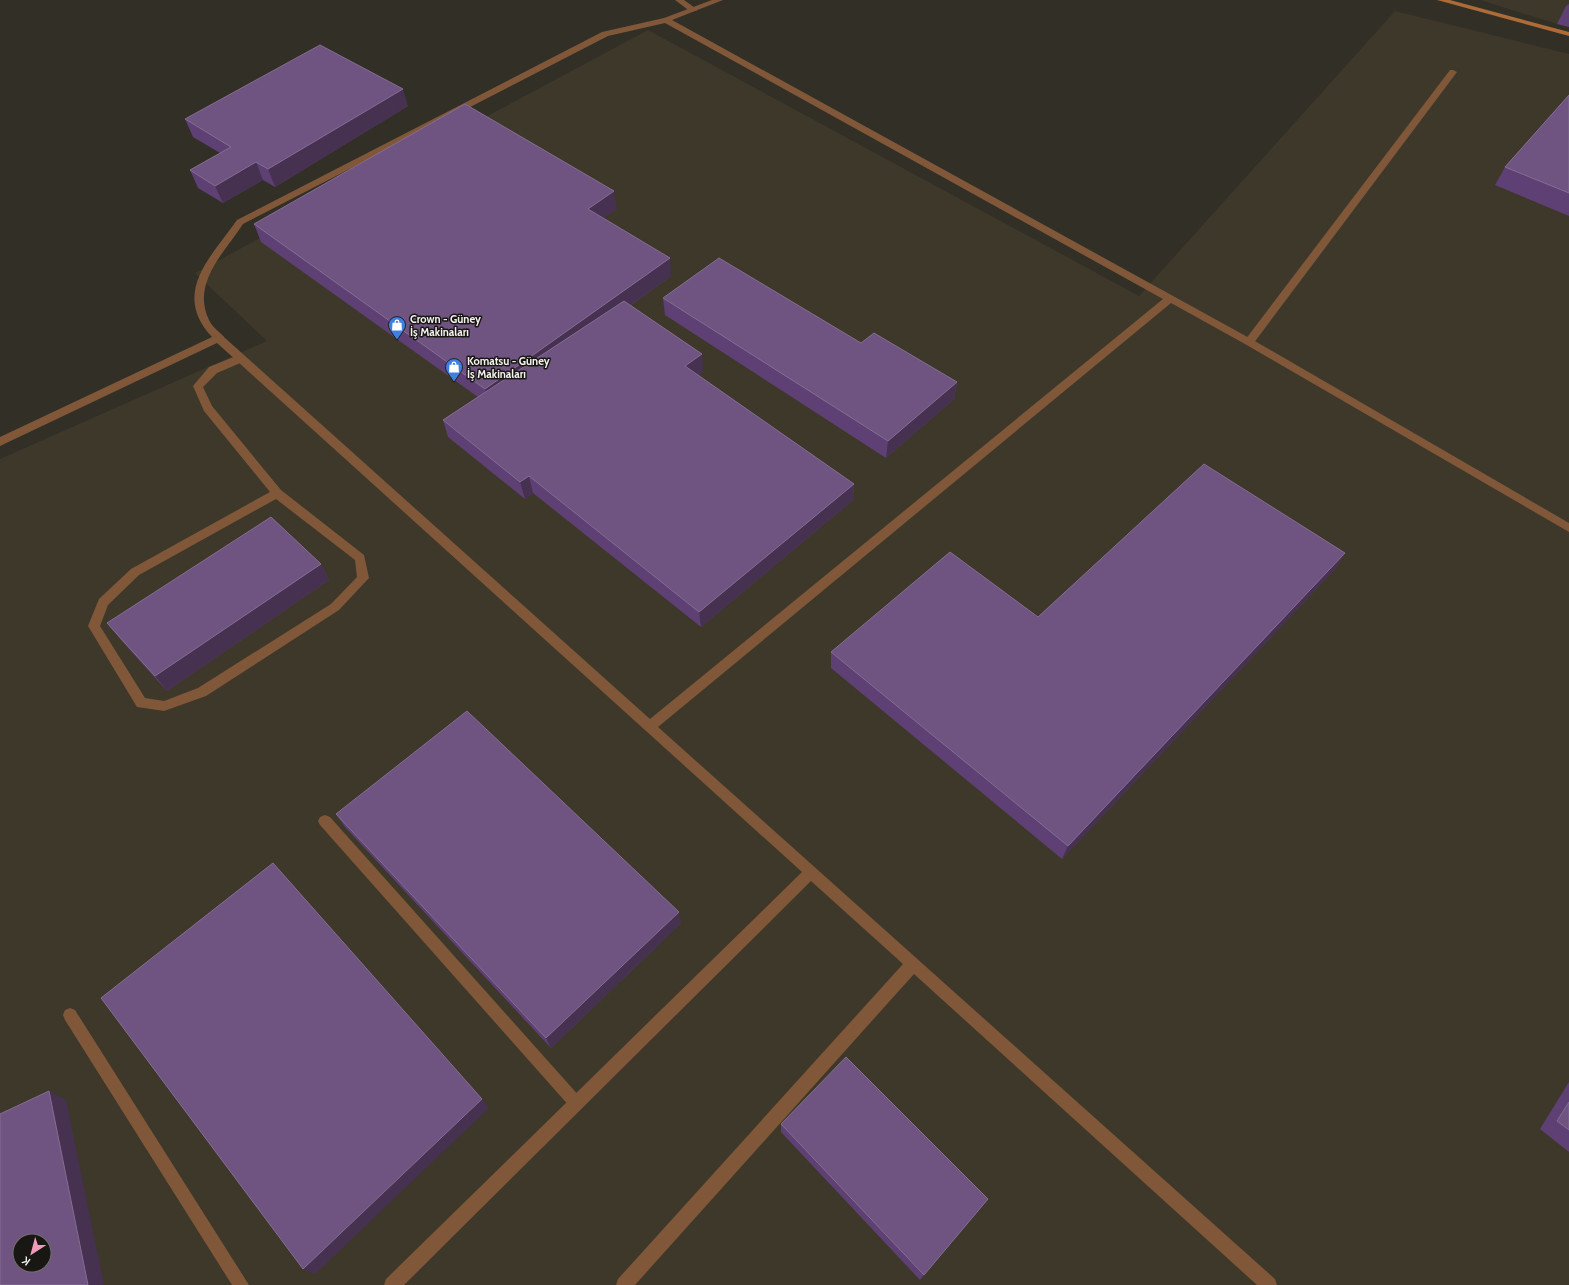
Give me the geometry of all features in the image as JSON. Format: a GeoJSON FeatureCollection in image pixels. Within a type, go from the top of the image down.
{"type":"FeatureCollection","features":[{"type":"Feature","properties":{"kind":"street"},"geometry":{"type":"LineString","coordinates":[[679,0],[694,10]]}},
{"type":"Feature","properties":{"kind":"street"},"geometry":{"type":"LineString","coordinates":[[719,0],[666,20],[605,34],[240,222],[227,242],[214,257],[205,272],[200,289],[200,305],[205,320],[219,338],[241,358],[1269,1285]]}},
{"type":"Feature","properties":{"kind":"street"},"geometry":{"type":"LineString","coordinates":[[1440,0],[1569,34]]}},
{"type":"Feature","properties":{"kind":"street"},"geometry":{"type":"LineString","coordinates":[[666,20],[830,112],[1249,342],[1569,528]]}},
{"type":"Feature","properties":{"kind":"street"},"geometry":{"type":"LineString","coordinates":[[1249,342],[1453,72]]}},
{"type":"Feature","properties":{"kind":"street"},"geometry":{"type":"LineString","coordinates":[[650,726],[1170,299]]}},
{"type":"Feature","properties":{"kind":"street"},"geometry":{"type":"LineString","coordinates":[[0,442],[219,338]]}},
{"type":"Feature","properties":{"kind":"street"},"geometry":{"type":"LineString","coordinates":[[241,358],[214,370],[198,386],[208,408],[277,493],[360,558],[363,578],[335,607],[202,692],[164,706],[141,703],[94,626],[103,602],[135,572],[277,493]]}},
{"type":"Feature","properties":{"kind":"street"},"geometry":{"type":"LineString","coordinates":[[325,820],[576,1103]]}},
{"type":"Feature","properties":{"kind":"street"},"geometry":{"type":"LineString","coordinates":[[392,1285],[811,872]]}},
{"type":"Feature","properties":{"kind":"street"},"geometry":{"type":"LineString","coordinates":[[624,1285],[914,964]]}},
{"type":"Feature","properties":{"kind":"street"},"geometry":{"type":"LineString","coordinates":[[70,1015],[241,1285]]}},
{"type":"Feature","properties":{"kind":"shaded area"},"geometry":{"type":"Polygon","coordinates":[[[1480,0],[1569,0],[1569,27],[1557,24],[1480,0]]]}},
{"type":"Feature","properties":{"kind":"shaded area"},"geometry":{"type":"Polygon","coordinates":[[[1395,11],[1569,54],[1569,1285],[0,1285],[0,459],[267,341],[195,273],[648,30],[1139,296],[1395,11]]]}},
{"type":"Feature","properties":{"kind":"building"},"geometry":{"type":"Polygon","coordinates":[[[320,45],[403,89],[268,169],[256,162],[215,186],[190,170],[231,147],[185,119],[320,45]]]}},
{"type":"Feature","properties":{"kind":"building"},"geometry":{"type":"Polygon","coordinates":[[[1569,95],[1569,193],[1505,167],[1569,95]]]}},
{"type":"Feature","properties":{"kind":"building"},"geometry":{"type":"Polygon","coordinates":[[[465,104],[614,191],[588,209],[670,258],[485,389],[254,224],[465,104]]]}},
{"type":"Feature","properties":{"kind":"building"},"geometry":{"type":"Polygon","coordinates":[[[719,258],[861,343],[874,333],[957,382],[888,441],[663,298],[719,258]]]}},
{"type":"Feature","properties":{"kind":"building"},"geometry":{"type":"Polygon","coordinates":[[[624,301],[702,354],[685,366],[854,484],[699,612],[529,476],[520,482],[443,420],[624,301]]]}},
{"type":"Feature","properties":{"kind":"building"},"geometry":{"type":"Polygon","coordinates":[[[1204,464],[1345,553],[1068,846],[831,652],[950,552],[1038,617],[1204,464]]]}},
{"type":"Feature","properties":{"kind":"building"},"geometry":{"type":"Polygon","coordinates":[[[271,517],[321,564],[155,676],[107,623],[271,517]]]}},
{"type":"Feature","properties":{"kind":"building"},"geometry":{"type":"Polygon","coordinates":[[[467,711],[679,912],[546,1038],[336,814],[467,711]]]}},
{"type":"Feature","properties":{"kind":"building"},"geometry":{"type":"Polygon","coordinates":[[[273,863],[482,1099],[303,1269],[101,998],[273,863]]]}},
{"type":"Feature","properties":{"kind":"building"},"geometry":{"type":"Polygon","coordinates":[[[846,1057],[988,1199],[924,1275],[781,1124],[846,1057]]]}},
{"type":"Feature","properties":{"kind":"building"},"geometry":{"type":"Polygon","coordinates":[[[49,1091],[88,1285],[0,1285],[0,1114],[49,1091]]]}},
{"type":"Feature","properties":{"kind":"building"},"geometry":{"type":"Polygon","coordinates":[[[1569,1102],[1569,1130],[1557,1121],[1569,1102]]]}},
{"type":"Feature","properties":{"kind":"place","name":"Crown - Güney İş Makinaları"},"geometry":{"type":"Point","coordinates":[397,340]}},
{"type":"Feature","properties":{"kind":"place","name":"Komatsu - Güney İş Makinaları"},"geometry":{"type":"Point","coordinates":[454,382]}}]}
